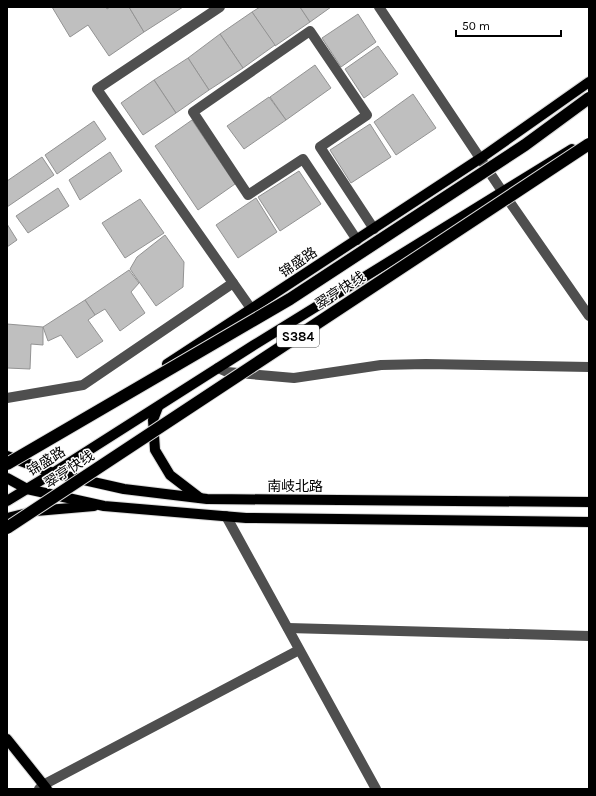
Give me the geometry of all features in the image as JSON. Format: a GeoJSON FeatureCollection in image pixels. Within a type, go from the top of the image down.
{"type":"FeatureCollection","features":[{"type":"Feature","properties":{"kind":"highway","name":"翠亨快线"},"geometry":{"type":"LineString","coordinates":[[7,464],[290,299],[525,145],[589,98]]}},
{"type":"Feature","properties":{"kind":"highway","name":"翠亨快线"},"geometry":{"type":"LineString","coordinates":[[7,528],[589,144]]}},
{"type":"Feature","properties":{"kind":"main road","name":"锦盛路"},"geometry":{"type":"LineString","coordinates":[[7,468],[252,310],[481,158],[589,82]]}},
{"type":"Feature","properties":{"kind":"main road","name":"锦盛路"},"geometry":{"type":"LineString","coordinates":[[7,501],[589,138]]}},
{"type":"Feature","properties":{"kind":"main road"},"geometry":{"type":"LineString","coordinates":[[158,407],[153,420],[155,450],[170,475],[200,498]]}},
{"type":"Feature","properties":{"kind":"main road","name":"南岐北路"},"geometry":{"type":"LineString","coordinates":[[7,456],[54,473],[124,489],[200,498],[589,502]]}},
{"type":"Feature","properties":{"kind":"main road"},"geometry":{"type":"LineString","coordinates":[[7,478],[27,489],[104,506],[246,518],[589,522]]}},
{"type":"Feature","properties":{"kind":"main road"},"geometry":{"type":"LineString","coordinates":[[7,518],[36,512],[104,506]]}},
{"type":"Feature","properties":{"kind":"main road"},"geometry":{"type":"LineString","coordinates":[[7,739],[43,788]]}},
{"type":"Feature","properties":{"kind":"street"},"geometry":{"type":"LineString","coordinates":[[220,7],[97,89],[252,310]]}},
{"type":"Feature","properties":{"kind":"street"},"geometry":{"type":"LineString","coordinates":[[379,7],[502,191],[589,316]]}},
{"type":"Feature","properties":{"kind":"street"},"geometry":{"type":"LineString","coordinates":[[357,240],[303,159],[248,195],[193,112],[310,31],[367,115],[320,147],[374,229]]}},
{"type":"Feature","properties":{"kind":"street"},"geometry":{"type":"LineString","coordinates":[[7,398],[83,385],[233,283]]}},
{"type":"Feature","properties":{"kind":"street"},"geometry":{"type":"LineString","coordinates":[[218,368],[227,372],[294,378],[381,365],[426,364],[589,367]]}},
{"type":"Feature","properties":{"kind":"street"},"geometry":{"type":"LineString","coordinates":[[226,516],[376,789]]}},
{"type":"Feature","properties":{"kind":"street"},"geometry":{"type":"LineString","coordinates":[[288,628],[589,636]]}},
{"type":"Feature","properties":{"kind":"street"},"geometry":{"type":"LineString","coordinates":[[43,788],[299,650]]}},
{"type":"Feature","properties":{"kind":"building"},"geometry":{"type":"Polygon","coordinates":[[[52,7],[106,7],[107,9],[110,7],[129,7],[144,32],[109,56],[88,25],[70,37],[52,7]]]}},
{"type":"Feature","properties":{"kind":"building"},"geometry":{"type":"Polygon","coordinates":[[[129,7],[183,7],[144,32],[129,7]]]}},
{"type":"Feature","properties":{"kind":"building"},"geometry":{"type":"Polygon","coordinates":[[[260,7],[300,7],[310,22],[275,46],[252,12],[260,7]]]}},
{"type":"Feature","properties":{"kind":"building"},"geometry":{"type":"Polygon","coordinates":[[[300,7],[331,7],[310,22],[300,7]]]}},
{"type":"Feature","properties":{"kind":"building"},"geometry":{"type":"Polygon","coordinates":[[[252,12],[275,45],[243,68],[220,34],[252,12]]]}},
{"type":"Feature","properties":{"kind":"building"},"geometry":{"type":"Polygon","coordinates":[[[358,14],[376,42],[341,67],[322,38],[358,14]]]}},
{"type":"Feature","properties":{"kind":"building"},"geometry":{"type":"Polygon","coordinates":[[[220,34],[243,68],[209,90],[188,58],[220,34]]]}},
{"type":"Feature","properties":{"kind":"building"},"geometry":{"type":"Polygon","coordinates":[[[378,46],[398,74],[364,98],[345,69],[378,46]]]}},
{"type":"Feature","properties":{"kind":"building"},"geometry":{"type":"Polygon","coordinates":[[[188,58],[209,90],[176,113],[154,80],[188,58]]]}},
{"type":"Feature","properties":{"kind":"building"},"geometry":{"type":"Polygon","coordinates":[[[315,65],[331,88],[286,120],[270,97],[315,65]]]}},
{"type":"Feature","properties":{"kind":"building"},"geometry":{"type":"Polygon","coordinates":[[[154,80],[176,113],[143,135],[121,103],[154,80]]]}},
{"type":"Feature","properties":{"kind":"building"},"geometry":{"type":"Polygon","coordinates":[[[413,94],[436,128],[396,155],[374,122],[413,94]]]}},
{"type":"Feature","properties":{"kind":"building"},"geometry":{"type":"Polygon","coordinates":[[[269,97],[286,120],[244,149],[227,126],[269,97]]]}},
{"type":"Feature","properties":{"kind":"building"},"geometry":{"type":"Polygon","coordinates":[[[192,120],[235,184],[198,210],[155,146],[192,120]]]}},
{"type":"Feature","properties":{"kind":"building"},"geometry":{"type":"Polygon","coordinates":[[[94,121],[106,139],[57,174],[45,155],[94,121]]]}},
{"type":"Feature","properties":{"kind":"building"},"geometry":{"type":"Polygon","coordinates":[[[370,124],[391,157],[351,183],[330,150],[370,124]]]}},
{"type":"Feature","properties":{"kind":"building"},"geometry":{"type":"Polygon","coordinates":[[[110,152],[122,171],[80,200],[69,180],[110,152]]]}},
{"type":"Feature","properties":{"kind":"building"},"geometry":{"type":"Polygon","coordinates":[[[42,157],[54,175],[7,207],[7,181],[42,157]]]}},
{"type":"Feature","properties":{"kind":"building"},"geometry":{"type":"Polygon","coordinates":[[[299,171],[321,204],[280,231],[258,197],[299,171]]]}},
{"type":"Feature","properties":{"kind":"building"},"geometry":{"type":"Polygon","coordinates":[[[58,188],[69,206],[28,233],[16,216],[58,188]]]}},
{"type":"Feature","properties":{"kind":"building"},"geometry":{"type":"Polygon","coordinates":[[[256,198],[277,232],[238,258],[216,225],[256,198]]]}},
{"type":"Feature","properties":{"kind":"building"},"geometry":{"type":"Polygon","coordinates":[[[140,199],[164,233],[125,258],[102,223],[140,199]]]}},
{"type":"Feature","properties":{"kind":"building"},"geometry":{"type":"Polygon","coordinates":[[[7,224],[17,240],[7,247],[7,224]]]}},
{"type":"Feature","properties":{"kind":"building"},"geometry":{"type":"Polygon","coordinates":[[[165,235],[184,262],[183,287],[156,306],[130,269],[137,257],[165,235]]]}},
{"type":"Feature","properties":{"kind":"building"},"geometry":{"type":"Polygon","coordinates":[[[129,270],[139,283],[131,292],[145,313],[120,331],[105,309],[95,315],[85,300],[129,270]]]}},
{"type":"Feature","properties":{"kind":"building"},"geometry":{"type":"Polygon","coordinates":[[[85,300],[95,315],[88,320],[103,341],[77,358],[61,335],[48,341],[43,327],[85,300]]]}},
{"type":"Feature","properties":{"kind":"building"},"geometry":{"type":"Polygon","coordinates":[[[7,324],[43,327],[43,345],[31,344],[30,369],[7,368],[7,324]]]}}]}
